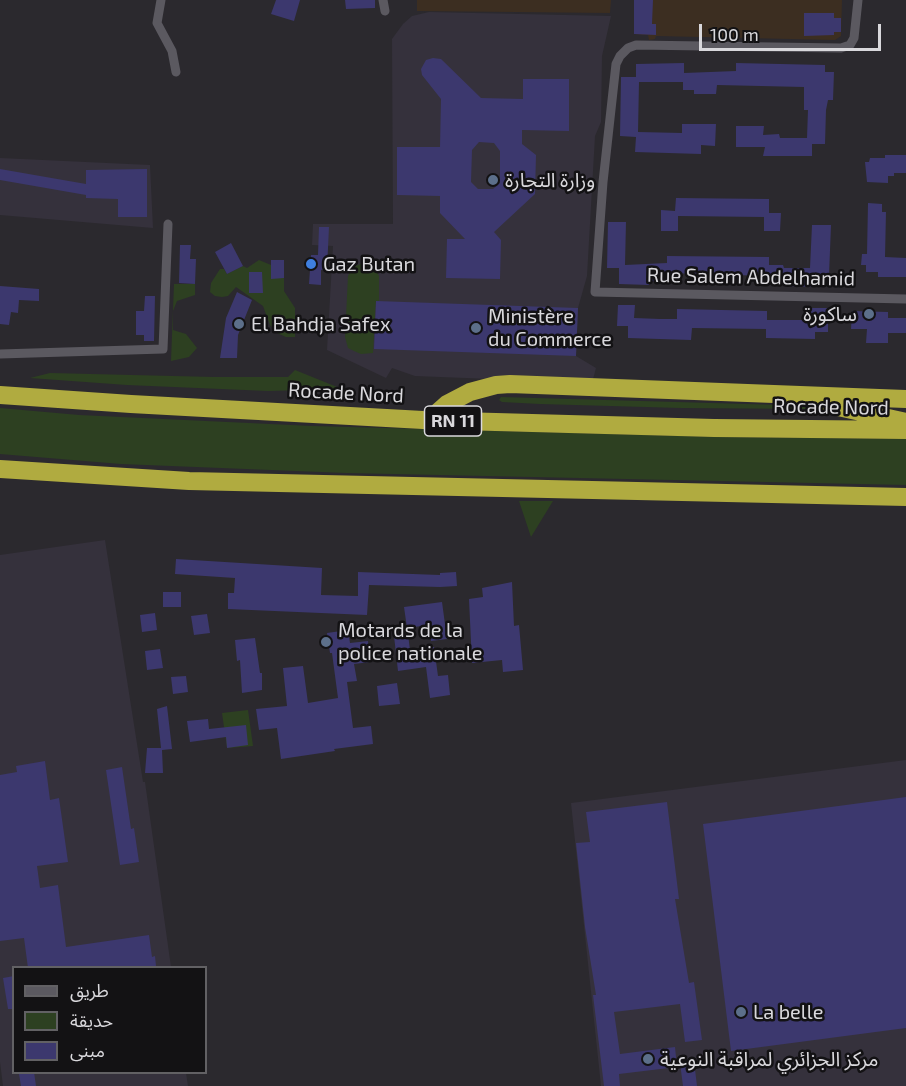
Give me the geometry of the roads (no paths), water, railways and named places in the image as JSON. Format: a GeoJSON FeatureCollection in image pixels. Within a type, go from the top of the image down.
{"type":"FeatureCollection","features":[{"type":"Feature","properties":{"kind":"highway"},"geometry":{"type":"LineString","coordinates":[[429,420],[447,405],[470,392],[510,384],[906,399]]}},
{"type":"Feature","properties":{"kind":"highway","name":"Rocade Nord"},"geometry":{"type":"LineString","coordinates":[[0,395],[131,405],[429,420],[714,428],[906,430]]}},
{"type":"Feature","properties":{"kind":"highway"},"geometry":{"type":"LineString","coordinates":[[804,396],[828,405],[906,422]]}},
{"type":"Feature","properties":{"kind":"highway"},"geometry":{"type":"LineString","coordinates":[[0,469],[189,481],[906,496]]}},
{"type":"Feature","properties":{"kind":"street"},"geometry":{"type":"LineString","coordinates":[[161,0],[157,23],[172,51],[176,72]]}},
{"type":"Feature","properties":{"kind":"street"},"geometry":{"type":"LineString","coordinates":[[383,0],[385,12]]}},
{"type":"Feature","properties":{"kind":"street","name":"Rue Salem Abdelhamid"},"geometry":{"type":"LineString","coordinates":[[858,0],[854,38],[850,45],[841,48],[636,45],[628,48],[620,56],[616,64],[603,182],[595,292],[906,299]]}},
{"type":"Feature","properties":{"kind":"street"},"geometry":{"type":"LineString","coordinates":[[0,354],[163,350],[168,224]]}},
{"type":"Feature","properties":{"kind":"place","name":"وزارة التجارة"},"geometry":{"type":"Point","coordinates":[493,180]}},
{"type":"Feature","properties":{"kind":"place","name":"Gaz Butan"},"geometry":{"type":"Point","coordinates":[311,264]}},
{"type":"Feature","properties":{"kind":"place","name":"ساكورة"},"geometry":{"type":"Point","coordinates":[869,314]}},
{"type":"Feature","properties":{"kind":"place","name":"El Bahdja Safex"},"geometry":{"type":"Point","coordinates":[239,324]}},
{"type":"Feature","properties":{"kind":"place","name":"Ministère du Commerce"},"geometry":{"type":"Point","coordinates":[476,328]}},
{"type":"Feature","properties":{"kind":"place","name":"Motards de la police nationale"},"geometry":{"type":"Point","coordinates":[326,642]}},
{"type":"Feature","properties":{"kind":"place","name":"La belle"},"geometry":{"type":"Point","coordinates":[741,1012]}},
{"type":"Feature","properties":{"kind":"place","name":"مركز الجزائري لمراقبة النوعية"},"geometry":{"type":"Point","coordinates":[648,1059]}}]}
